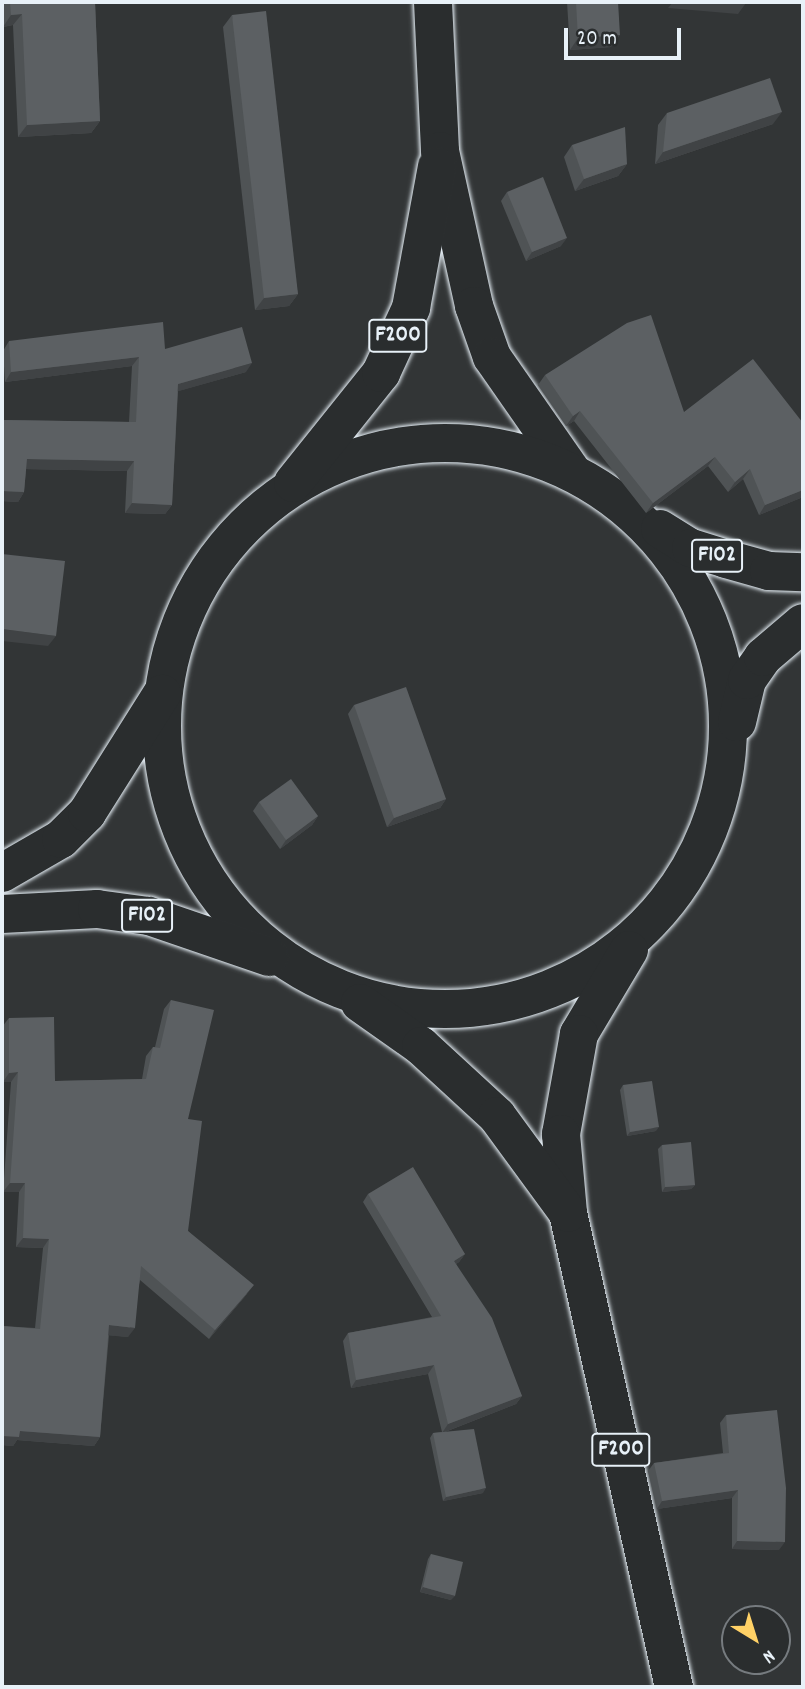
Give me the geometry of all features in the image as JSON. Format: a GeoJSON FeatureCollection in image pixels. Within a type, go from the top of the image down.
{"type":"FeatureCollection","features":[{"type":"Feature","properties":{"kind":"main road","name":"F200"},"geometry":{"type":"LineString","coordinates":[[433,2],[440,151],[474,306],[492,357],[570,469]]}},
{"type":"Feature","properties":{"kind":"main road","name":"F200"},"geometry":{"type":"LineString","coordinates":[[287,490],[382,373],[411,308],[440,151]]}},
{"type":"Feature","properties":{"kind":"main road"},"geometry":{"type":"LineString","coordinates":[[729,740],[726,678],[709,618],[680,563],[640,517],[570,469],[475,443],[377,450],[287,490],[226,545],[197,592],[183,615],[162,694],[163,771],[186,846],[227,911],[286,963],[344,993],[423,1010],[503,1004],[578,976],[643,929],[678,889],[704,842],[722,792],[729,740],[747,680],[763,657],[803,623]]}},
{"type":"Feature","properties":{"kind":"main road","name":"F102"},"geometry":{"type":"LineString","coordinates":[[640,517],[691,548],[769,570],[803,572]]}},
{"type":"Feature","properties":{"kind":"main road"},"geometry":{"type":"LineString","coordinates":[[2,873],[61,839],[87,813],[162,694]]}},
{"type":"Feature","properties":{"kind":"main road","name":"F102"},"geometry":{"type":"LineString","coordinates":[[2,914],[97,909],[149,916],[286,963]]}},
{"type":"Feature","properties":{"kind":"main road","name":"F200"},"geometry":{"type":"LineString","coordinates":[[643,929],[579,1034],[562,1134],[568,1213],[674,1687]]}},
{"type":"Feature","properties":{"kind":"main road","name":"F200"},"geometry":{"type":"LineString","coordinates":[[344,993],[421,1046],[470,1088],[497,1115],[568,1213]]}},
{"type":"Feature","properties":{"kind":"building"},"geometry":{"type":"Polygon","coordinates":[[[10,2],[95,2],[100,121],[27,125],[22,14],[11,15],[10,2]]]}},
{"type":"Feature","properties":{"kind":"building"},"geometry":{"type":"Polygon","coordinates":[[[576,2],[618,2],[620,35],[578,38],[576,2]]]}},
{"type":"Feature","properties":{"kind":"building"},"geometry":{"type":"Polygon","coordinates":[[[266,11],[298,294],[264,298],[232,15],[266,11]]]}},
{"type":"Feature","properties":{"kind":"building"},"geometry":{"type":"Polygon","coordinates":[[[770,78],[782,112],[663,152],[667,113],[770,78]]]}},
{"type":"Feature","properties":{"kind":"building"},"geometry":{"type":"Polygon","coordinates":[[[625,127],[627,164],[584,179],[572,145],[625,127]]]}},
{"type":"Feature","properties":{"kind":"building"},"geometry":{"type":"Polygon","coordinates":[[[543,177],[567,238],[532,252],[507,192],[543,177]]]}},
{"type":"Feature","properties":{"kind":"building"},"geometry":{"type":"Polygon","coordinates":[[[651,315],[684,412],[753,359],[803,423],[803,490],[765,505],[750,469],[735,482],[715,457],[653,503],[580,411],[573,416],[545,375],[627,323],[651,315]]]}},
{"type":"Feature","properties":{"kind":"building"},"geometry":{"type":"Polygon","coordinates":[[[163,322],[165,349],[242,327],[252,363],[178,384],[172,505],[132,503],[134,461],[27,459],[24,492],[2,491],[2,420],[136,422],[139,357],[11,372],[9,341],[163,322]]]}},
{"type":"Feature","properties":{"kind":"building"},"geometry":{"type":"Polygon","coordinates":[[[2,554],[65,561],[56,636],[2,629],[2,554]]]}},
{"type":"Feature","properties":{"kind":"building"},"geometry":{"type":"Polygon","coordinates":[[[406,687],[446,799],[394,818],[354,705],[406,687]]]}},
{"type":"Feature","properties":{"kind":"building"},"geometry":{"type":"Polygon","coordinates":[[[291,779],[318,816],[286,840],[259,802],[291,779]]]}},
{"type":"Feature","properties":{"kind":"building"},"geometry":{"type":"Polygon","coordinates":[[[171,1000],[214,1010],[188,1119],[202,1121],[188,1231],[254,1285],[215,1330],[141,1266],[135,1328],[109,1325],[100,1437],[20,1431],[19,1437],[2,1436],[2,1326],[40,1329],[49,1239],[23,1238],[25,1183],[10,1183],[18,1072],[9,1073],[9,1018],[54,1017],[55,1081],[146,1079],[153,1047],[160,1048],[171,1000]]]}},
{"type":"Feature","properties":{"kind":"building"},"geometry":{"type":"Polygon","coordinates":[[[652,1081],[659,1127],[630,1132],[623,1085],[652,1081]]]}},
{"type":"Feature","properties":{"kind":"building"},"geometry":{"type":"Polygon","coordinates":[[[691,1142],[695,1185],[665,1187],[662,1145],[691,1142]]]}},
{"type":"Feature","properties":{"kind":"building"},"geometry":{"type":"Polygon","coordinates":[[[413,1167],[465,1254],[454,1261],[492,1318],[522,1396],[448,1424],[434,1365],[356,1380],[348,1333],[441,1316],[368,1194],[413,1167]]]}},
{"type":"Feature","properties":{"kind":"building"},"geometry":{"type":"Polygon","coordinates":[[[777,1410],[786,1488],[785,1542],[737,1541],[738,1490],[662,1501],[654,1463],[729,1453],[726,1415],[777,1410]]]}},
{"type":"Feature","properties":{"kind":"building"},"geometry":{"type":"Polygon","coordinates":[[[474,1429],[486,1488],[446,1497],[433,1433],[474,1429]]]}},
{"type":"Feature","properties":{"kind":"building"},"geometry":{"type":"Polygon","coordinates":[[[431,1554],[463,1562],[455,1596],[423,1587],[431,1554]]]}}]}
